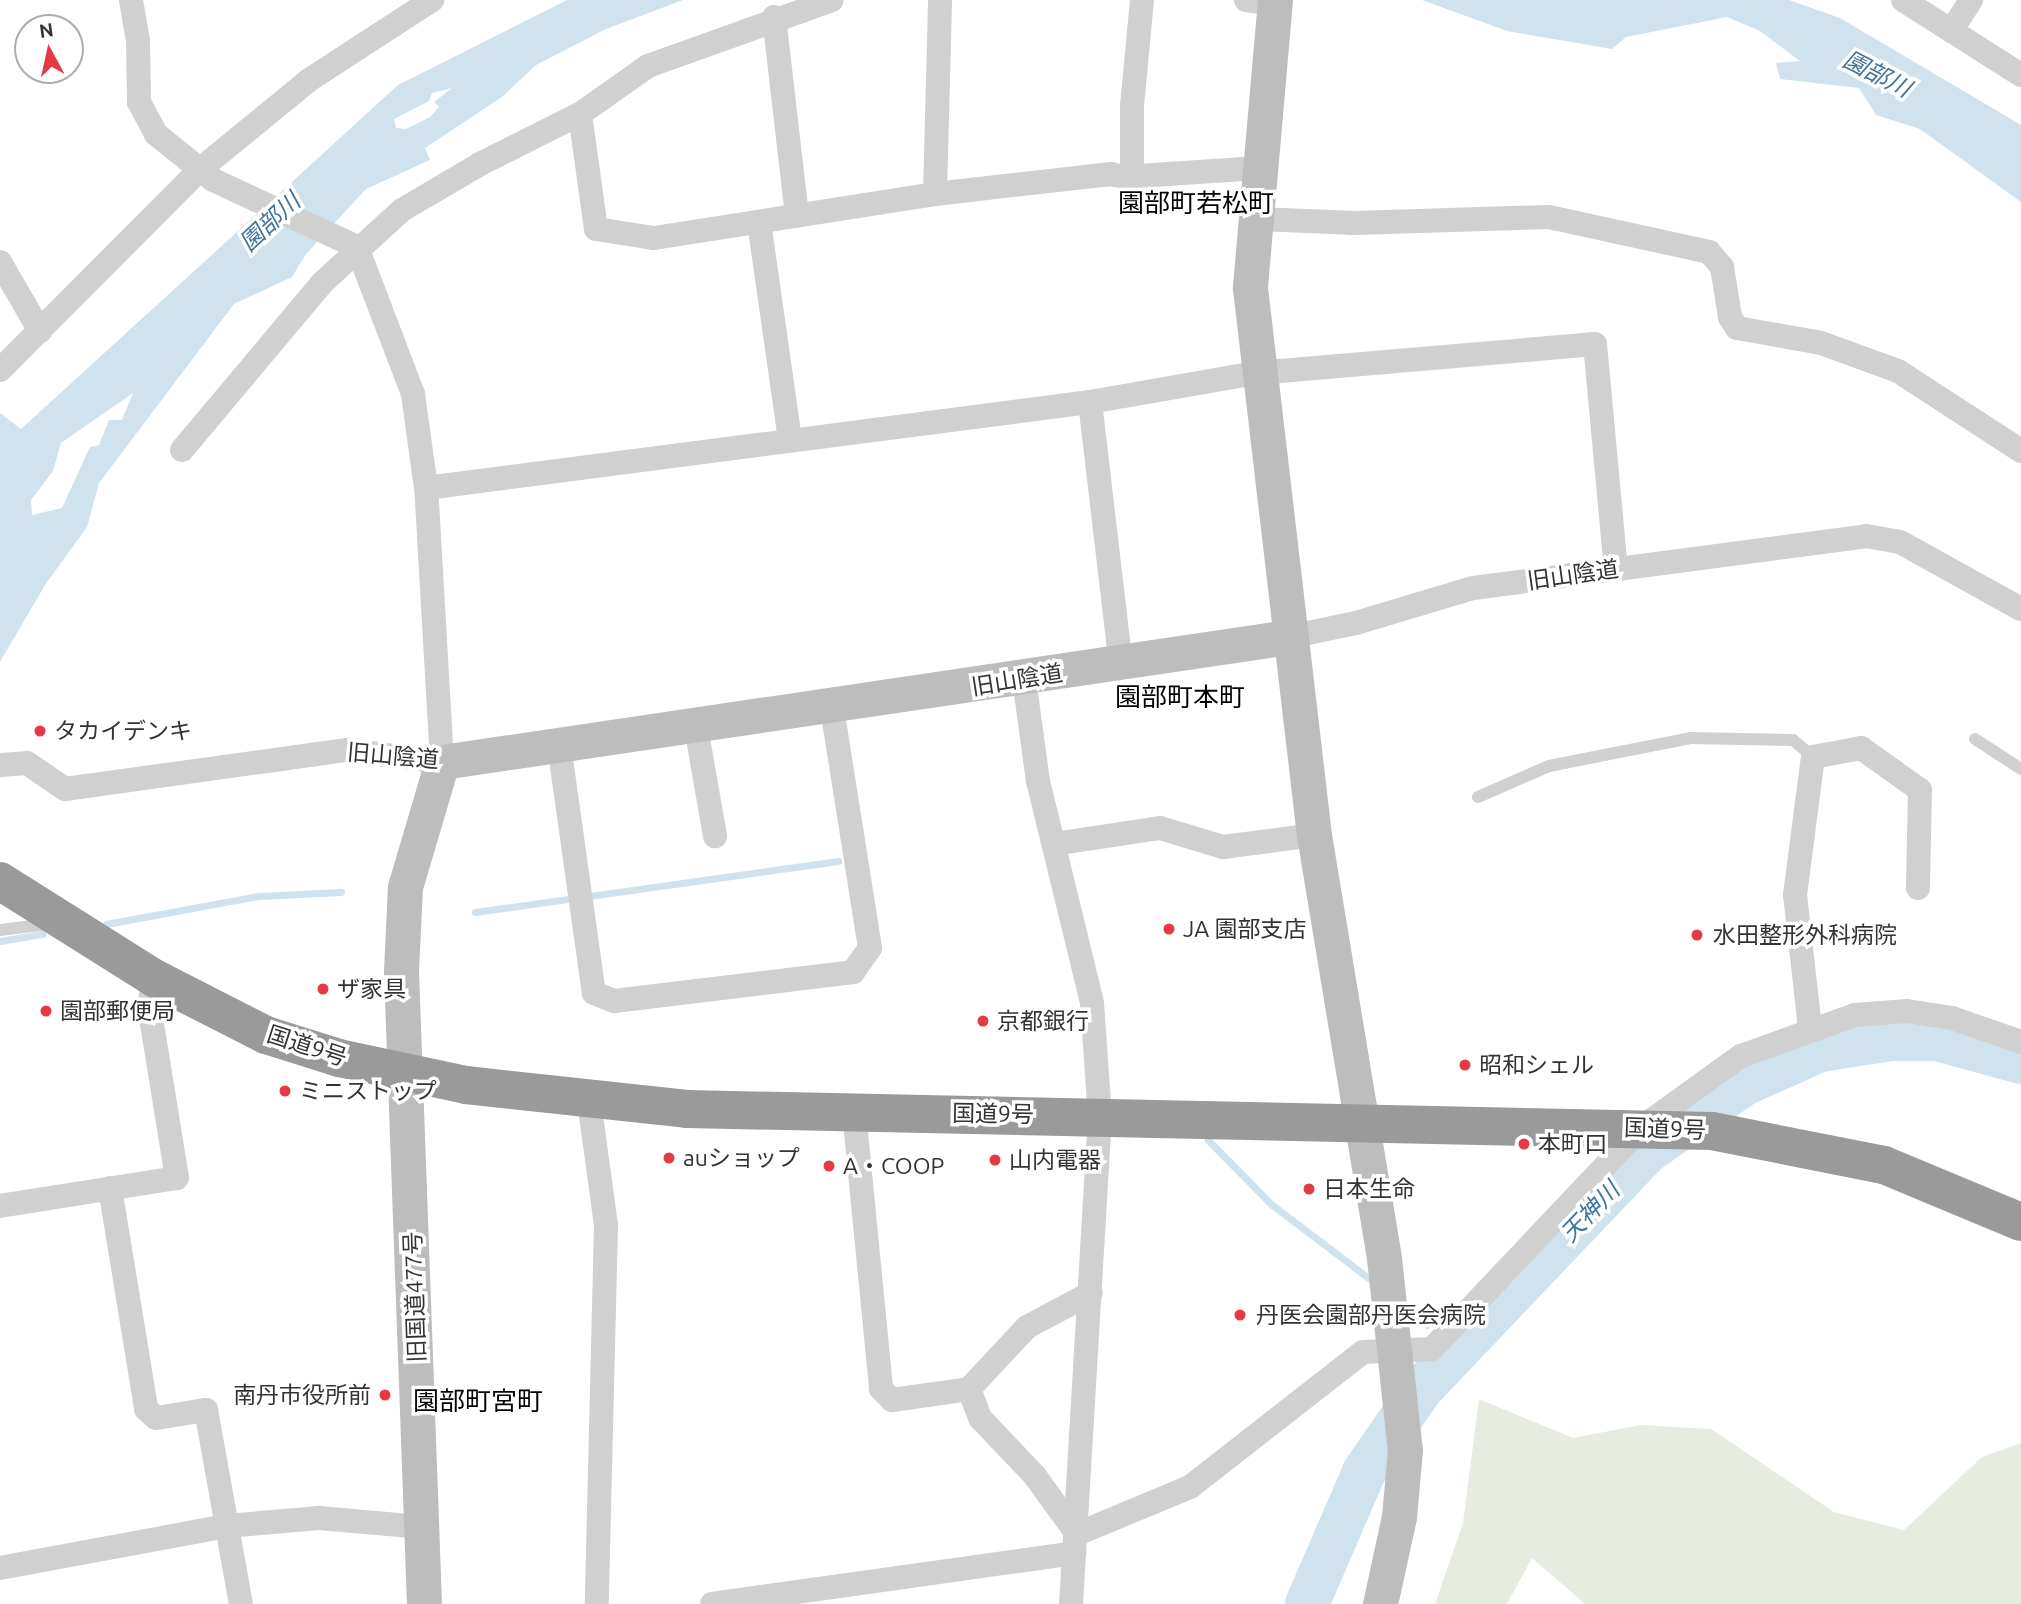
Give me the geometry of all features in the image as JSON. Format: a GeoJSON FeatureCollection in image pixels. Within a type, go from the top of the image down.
{"type":"FeatureCollection","features":[{"type":"Feature","properties":{"kind":"highway","name":"国道9号"},"geometry":{"type":"LineString","coordinates":[[0,881],[154,978],[267,1035],[408,1074],[589,1101],[687,1109],[1712,1131],[1884,1165],[2021,1222]]}},
{"type":"Feature","properties":{"kind":"street"},"geometry":{"type":"LineString","coordinates":[[131,0],[138,41],[139,102],[156,134],[206,176],[349,243],[413,394],[426,488],[442,762]]}},
{"type":"Feature","properties":{"kind":"street"},"geometry":{"type":"LineString","coordinates":[[0,370],[309,80],[432,0]]}},
{"type":"Feature","properties":{"kind":"street"},"geometry":{"type":"LineString","coordinates":[[182,450],[349,243],[425,197],[580,114],[648,66],[774,17],[832,0]]}},
{"type":"Feature","properties":{"kind":"street"},"geometry":{"type":"LineString","coordinates":[[935,194],[940,0]]}},
{"type":"Feature","properties":{"kind":"street"},"geometry":{"type":"LineString","coordinates":[[1132,177],[1132,106],[1142,0]]}},
{"type":"Feature","properties":{"kind":"street"},"geometry":{"type":"LineString","coordinates":[[1903,0],[2021,75]]}},
{"type":"Feature","properties":{"kind":"street"},"geometry":{"type":"LineString","coordinates":[[1951,30],[1971,0]]}},
{"type":"Feature","properties":{"kind":"street"},"geometry":{"type":"LineString","coordinates":[[1265,1],[1259,168],[1250,288],[1257,373],[1314,835],[1359,1122],[1384,1258],[1405,1450],[1399,1517],[1380,1604]]}},
{"type":"Feature","properties":{"kind":"street"},"geometry":{"type":"LineString","coordinates":[[774,17],[797,216]]}},
{"type":"Feature","properties":{"kind":"street"},"geometry":{"type":"LineString","coordinates":[[580,114],[596,229],[654,238],[935,194],[1111,174],[1132,177],[1259,168]]}},
{"type":"Feature","properties":{"kind":"street"},"geometry":{"type":"LineString","coordinates":[[1256,219],[1354,223],[1549,217],[1709,251],[1722,267],[1730,317],[1737,328],[1821,344],[1898,371],[2021,451]]}},
{"type":"Feature","properties":{"kind":"street"},"geometry":{"type":"LineString","coordinates":[[760,222],[790,441]]}},
{"type":"Feature","properties":{"kind":"street"},"geometry":{"type":"LineString","coordinates":[[0,262],[40,331]]}},
{"type":"Feature","properties":{"kind":"street"},"geometry":{"type":"LineString","coordinates":[[426,488],[1090,402],[1257,373],[1595,344],[1616,569]]}},
{"type":"Feature","properties":{"kind":"street"},"geometry":{"type":"LineString","coordinates":[[1090,402],[1121,664]]}},
{"type":"Feature","properties":{"kind":"street","name":"旧山陰道"},"geometry":{"type":"LineString","coordinates":[[0,765],[27,763],[65,789],[346,750],[442,762],[1024,679],[1289,637],[1356,623],[1473,588],[1866,536],[1900,542],[2021,609]]}},
{"type":"Feature","properties":{"kind":"street"},"geometry":{"type":"LineString","coordinates":[[1024,679],[1038,781],[1092,1003],[1100,1116],[1071,1604]]}},
{"type":"Feature","properties":{"kind":"street"},"geometry":{"type":"LineString","coordinates":[[559,745],[594,993],[614,1001],[853,972],[870,948],[832,707]]}},
{"type":"Feature","properties":{"kind":"street"},"geometry":{"type":"LineString","coordinates":[[696,727],[715,836]]}},
{"type":"Feature","properties":{"kind":"street"},"geometry":{"type":"LineString","coordinates":[[1810,1028],[1795,895],[1813,757],[1861,748],[1920,790],[1918,888]]}},
{"type":"Feature","properties":{"kind":"street","name":"旧国道477号"},"geometry":{"type":"LineString","coordinates":[[424,1604],[408,1074],[401,982],[405,887],[442,762]]}},
{"type":"Feature","properties":{"kind":"street"},"geometry":{"type":"LineString","coordinates":[[1054,845],[1160,828],[1223,848],[1314,835]]}},
{"type":"Feature","properties":{"kind":"street"},"geometry":{"type":"LineString","coordinates":[[1,1202],[177,1178],[149,1006],[154,978]]}},
{"type":"Feature","properties":{"kind":"street"},"geometry":{"type":"LineString","coordinates":[[712,1604],[1076,1543],[1190,1487],[1363,1352],[1432,1349],[1649,1128],[1741,1056],[1810,1028],[1855,1015],[1906,1011],[1952,1018],[2021,1042]]}},
{"type":"Feature","properties":{"kind":"street"},"geometry":{"type":"LineString","coordinates":[[589,1101],[606,1225],[597,1604]]}},
{"type":"Feature","properties":{"kind":"street"},"geometry":{"type":"LineString","coordinates":[[854,1112],[881,1389],[892,1400],[969,1389],[1027,1327],[1091,1293]]}},
{"type":"Feature","properties":{"kind":"street"},"geometry":{"type":"LineString","coordinates":[[110,1188],[146,1409],[156,1418],[206,1410],[241,1604]]}},
{"type":"Feature","properties":{"kind":"street"},"geometry":{"type":"LineString","coordinates":[[969,1389],[980,1418],[1035,1476],[1076,1543]]}},
{"type":"Feature","properties":{"kind":"street"},"geometry":{"type":"LineString","coordinates":[[0,1568],[226,1526],[319,1518],[421,1527]]}},
{"type":"Feature","properties":{"kind":"lane"},"geometry":{"type":"LineString","coordinates":[[1478,797],[1549,766],[1690,738],[1793,740],[1813,757]]}},
{"type":"Feature","properties":{"kind":"lane"},"geometry":{"type":"LineString","coordinates":[[1975,739],[2021,769]]}},
{"type":"Feature","properties":{"kind":"lane"},"geometry":{"type":"LineString","coordinates":[[0,930],[64,922]]}},
{"type":"Feature","properties":{"kind":"shaded area"},"geometry":{"type":"Polygon","coordinates":[[[1479,1399],[1573,1438],[1641,1425],[1711,1429],[1834,1512],[1904,1530],[1982,1457],[2021,1443],[2021,1604],[1585,1604],[1532,1558],[1507,1604],[1435,1604],[1463,1523],[1479,1399]]]}},
{"type":"Feature","properties":{"kind":"water","name":"園部川"},"geometry":{"type":"Polygon","coordinates":[[[567,0],[683,0],[606,29],[536,65],[502,97],[425,148],[430,160],[366,189],[306,254],[292,277],[234,304],[99,483],[87,527],[45,585],[0,662],[0,413],[21,429],[398,85],[567,0]],[[452,88],[432,93],[429,101],[394,119],[396,128],[406,129],[430,117],[439,107],[434,102],[452,88]],[[133,393],[61,443],[53,471],[31,500],[32,515],[62,508],[90,447],[99,445],[109,420],[122,420],[133,393]]]}},
{"type":"Feature","properties":{"kind":"water","name":"園部川"},"geometry":{"type":"Polygon","coordinates":[[[1422,0],[1789,0],[1840,18],[2021,125],[2021,202],[1920,129],[1876,115],[1859,88],[1780,79],[1776,63],[1800,61],[1760,31],[1727,17],[1626,37],[1612,49],[1507,31],[1422,0]]]}},
{"type":"Feature","properties":{"kind":"waterway"},"geometry":{"type":"LineString","coordinates":[[475,912],[838,861]]}},
{"type":"Feature","properties":{"kind":"waterway"},"geometry":{"type":"LineString","coordinates":[[106,924],[259,896],[341,892]]}},
{"type":"Feature","properties":{"kind":"waterway"},"geometry":{"type":"LineString","coordinates":[[0,941],[42,934]]}},
{"type":"Feature","properties":{"kind":"waterway","name":"天神川"},"geometry":{"type":"LineString","coordinates":[[1307,1604],[1364,1472],[1421,1389],[1648,1151],[1744,1084],[1820,1050],[1891,1039],[1937,1039],[2021,1062]]}},
{"type":"Feature","properties":{"kind":"waterway"},"geometry":{"type":"LineString","coordinates":[[1208,1140],[1271,1204],[1375,1283]]}},
{"type":"Feature","properties":{"kind":"waterway"},"geometry":{"type":"LineString","coordinates":[[1400,1304],[1427,1325]]}},
{"type":"Feature","properties":{"kind":"place","name":"タカイデンキ"},"geometry":{"type":"Point","coordinates":[40,731]}},
{"type":"Feature","properties":{"kind":"place","name":"JA 園部支店"},"geometry":{"type":"Point","coordinates":[1169,929]}},
{"type":"Feature","properties":{"kind":"place","name":"水田整形外科病院"},"geometry":{"type":"Point","coordinates":[1697,935]}},
{"type":"Feature","properties":{"kind":"place","name":"ザ家具"},"geometry":{"type":"Point","coordinates":[323,989]}},
{"type":"Feature","properties":{"kind":"place","name":"園部郵便局"},"geometry":{"type":"Point","coordinates":[46,1011]}},
{"type":"Feature","properties":{"kind":"place","name":"京都銀行"},"geometry":{"type":"Point","coordinates":[983,1021]}},
{"type":"Feature","properties":{"kind":"place","name":"昭和シェル"},"geometry":{"type":"Point","coordinates":[1465,1065]}},
{"type":"Feature","properties":{"kind":"place","name":"ミニストップ"},"geometry":{"type":"Point","coordinates":[285,1091]}},
{"type":"Feature","properties":{"kind":"place","name":"本町口"},"geometry":{"type":"Point","coordinates":[1524,1144]}},
{"type":"Feature","properties":{"kind":"place","name":"auショップ"},"geometry":{"type":"Point","coordinates":[669,1158]}},
{"type":"Feature","properties":{"kind":"place","name":"山内電器"},"geometry":{"type":"Point","coordinates":[995,1160]}},
{"type":"Feature","properties":{"kind":"place","name":"A・COOP"},"geometry":{"type":"Point","coordinates":[829,1166]}},
{"type":"Feature","properties":{"kind":"place","name":"日本生命"},"geometry":{"type":"Point","coordinates":[1309,1189]}},
{"type":"Feature","properties":{"kind":"place","name":"丹医会園部丹医会病院"},"geometry":{"type":"Point","coordinates":[1240,1315]}},
{"type":"Feature","properties":{"kind":"place","name":"南丹市役所前"},"geometry":{"type":"Point","coordinates":[385,1395]}},
{"type":"Feature","properties":{"kind":"district","name":"園部町若松町"},"geometry":{"type":"Point","coordinates":[1196,203]}},
{"type":"Feature","properties":{"kind":"district","name":"園部町本町"},"geometry":{"type":"Point","coordinates":[1180,697]}},
{"type":"Feature","properties":{"kind":"district","name":"園部町宮町"},"geometry":{"type":"Point","coordinates":[478,1401]}}]}
